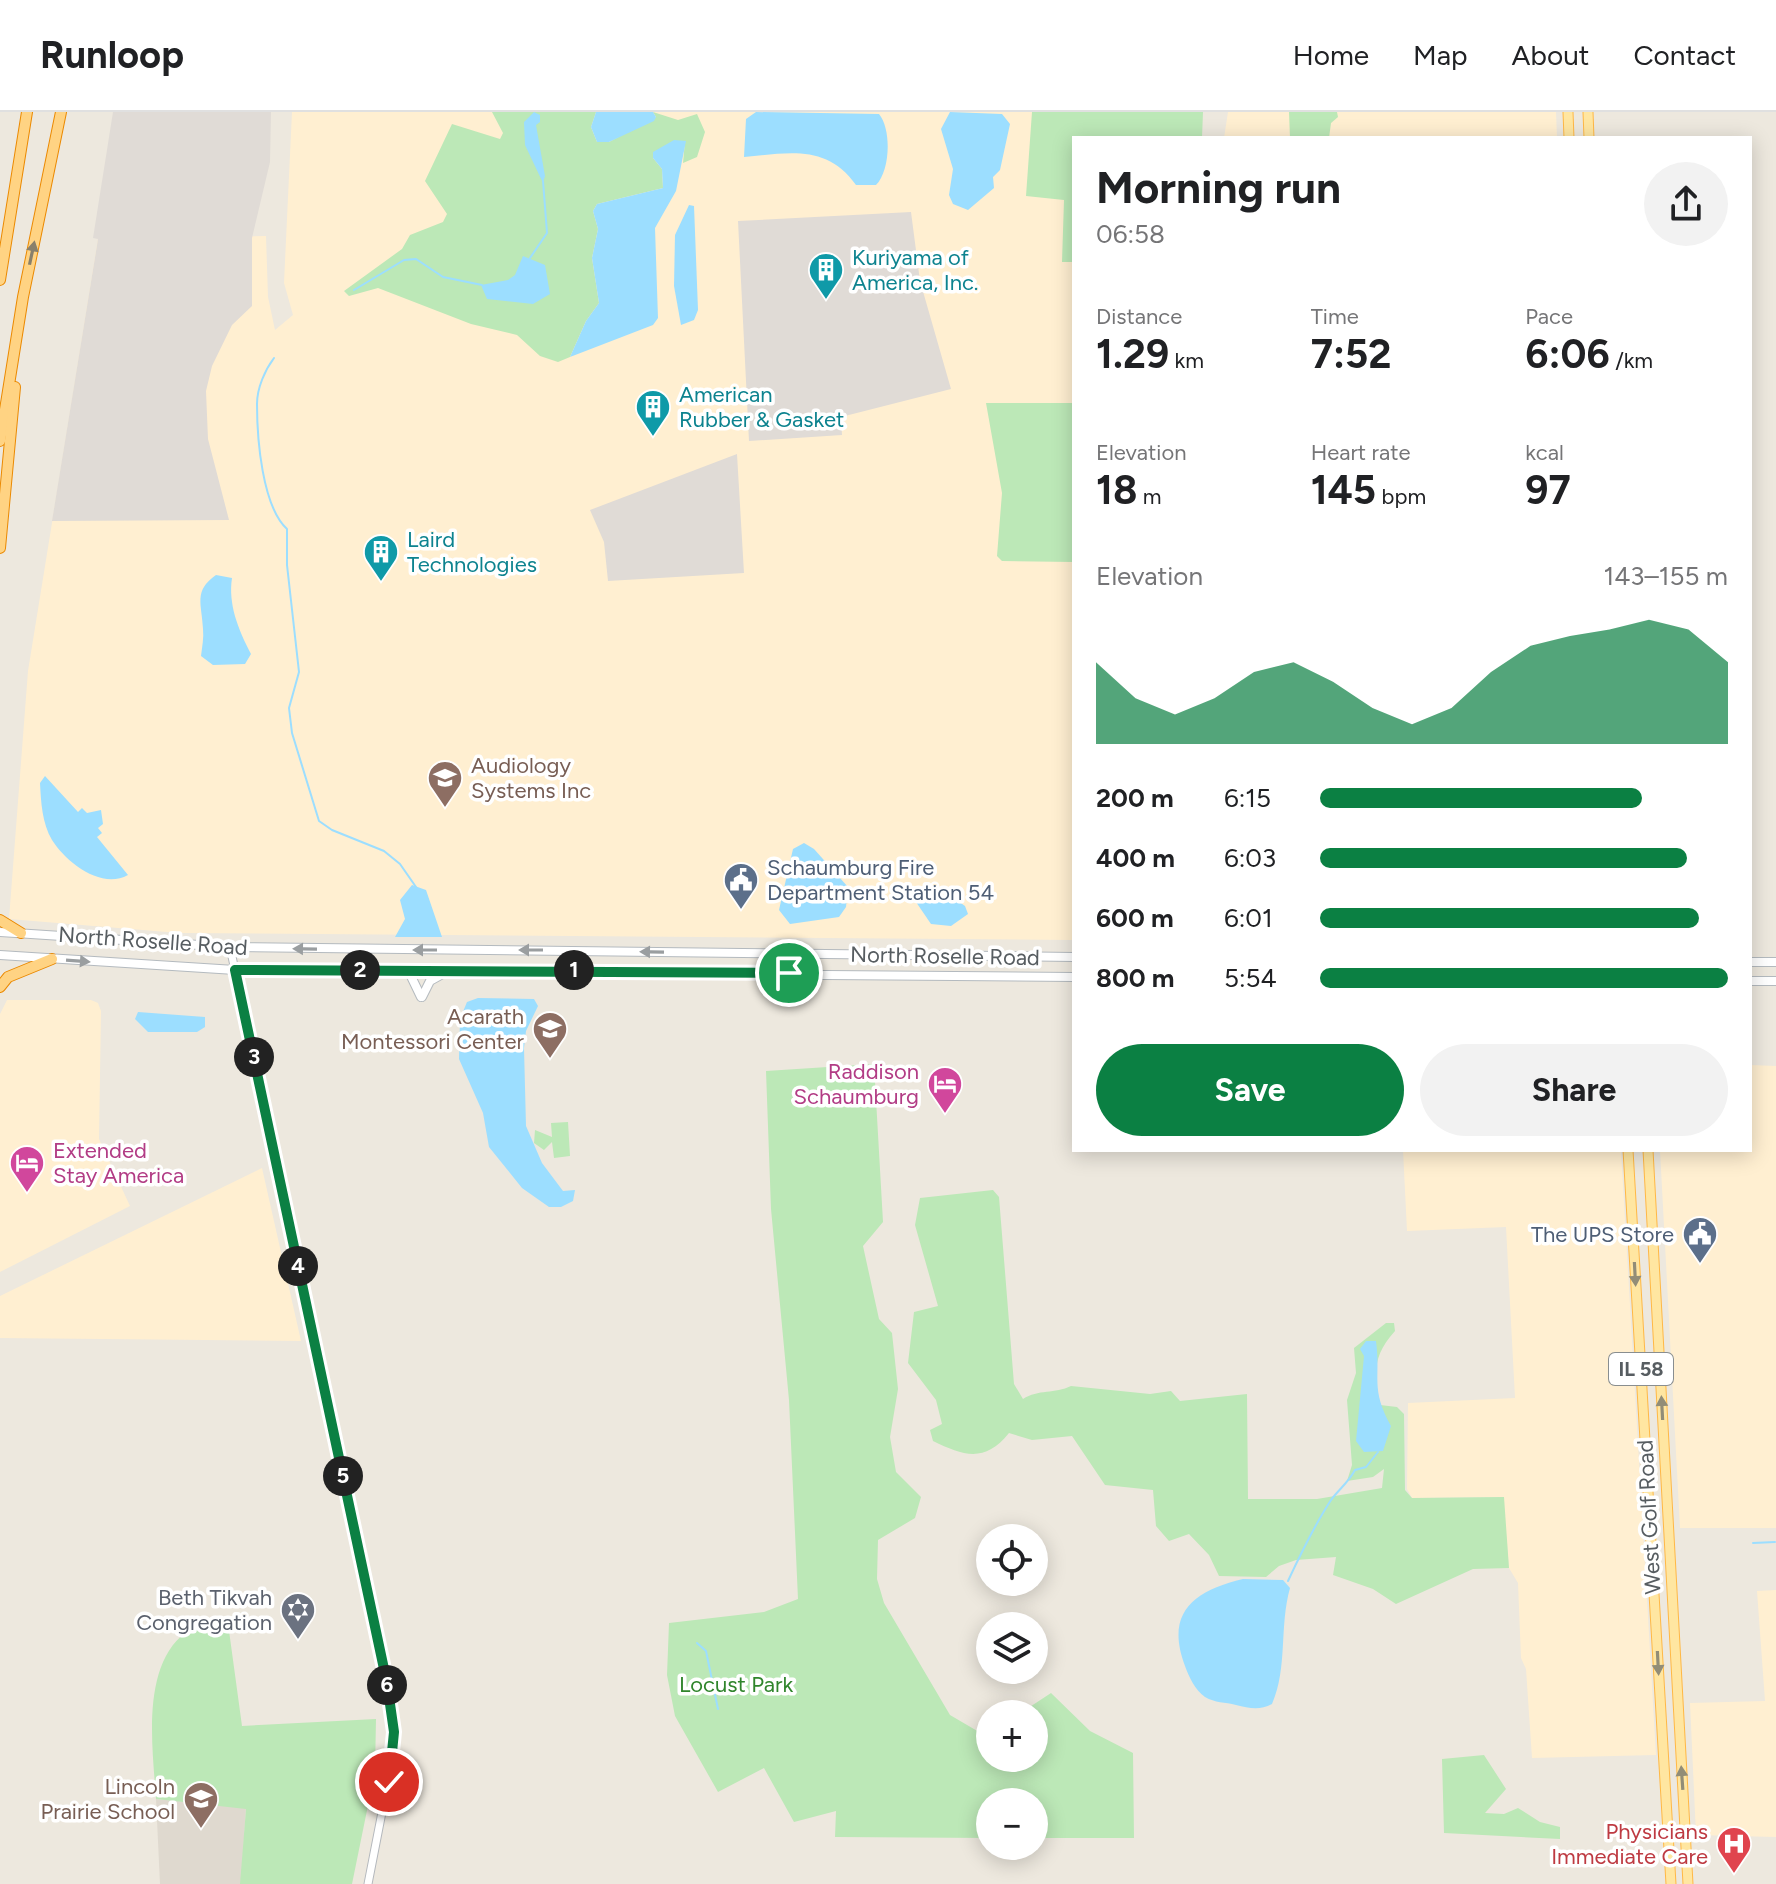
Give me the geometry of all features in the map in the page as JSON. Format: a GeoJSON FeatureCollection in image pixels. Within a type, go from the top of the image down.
{"type":"FeatureCollection","features":[{"type":"Feature","properties":{"kind":"highway"},"geometry":{"type":"LineString","coordinates":[[0,280],[27,112]]}},
{"type":"Feature","properties":{"kind":"highway"},"geometry":{"type":"LineString","coordinates":[[0,441],[23,297],[61,112]]}},
{"type":"Feature","properties":{"kind":"highway"},"geometry":{"type":"LineString","coordinates":[[0,243],[24,132]]}},
{"type":"Feature","properties":{"kind":"highway"},"geometry":{"type":"LineString","coordinates":[[0,548],[23,297]]}},
{"type":"Feature","properties":{"kind":"highway"},"geometry":{"type":"LineString","coordinates":[[0,920],[21,933]]}},
{"type":"Feature","properties":{"kind":"highway"},"geometry":{"type":"LineString","coordinates":[[0,987],[8,977],[52,959]]}},
{"type":"Feature","properties":{"kind":"main road"},"geometry":{"type":"LineString","coordinates":[[1568,112],[1569,136]]}},
{"type":"Feature","properties":{"kind":"main road"},"geometry":{"type":"LineString","coordinates":[[1588,112],[1589,136]]}},
{"type":"Feature","properties":{"kind":"main road","name":"North Roselle Road"},"geometry":{"type":"LineString","coordinates":[[0,932],[230,947],[1072,957]]}},
{"type":"Feature","properties":{"kind":"main road","name":"North Roselle Road"},"geometry":{"type":"LineString","coordinates":[[0,955],[235,970],[1072,977]]}},
{"type":"Feature","properties":{"kind":"main road"},"geometry":{"type":"LineString","coordinates":[[1752,962],[1776,962]]}},
{"type":"Feature","properties":{"kind":"main road"},"geometry":{"type":"LineString","coordinates":[[408,970],[422,997],[430,981],[449,971]]}},
{"type":"Feature","properties":{"kind":"main road"},"geometry":{"type":"LineString","coordinates":[[1752,981],[1776,981]]}},
{"type":"Feature","properties":{"kind":"main road","name":"West Golf Road"},"geometry":{"type":"LineString","coordinates":[[1628,1152],[1671,1884]]}},
{"type":"Feature","properties":{"kind":"main road","name":"West Golf Road"},"geometry":{"type":"LineString","coordinates":[[1648,1152],[1688,1884]]}},
{"type":"Feature","properties":{"kind":"street"},"geometry":{"type":"LineString","coordinates":[[230,947],[393,1718],[392,1761],[368,1884]]}},
{"type":"Feature","properties":{"kind":"shaded area"},"geometry":{"type":"Polygon","coordinates":[[[113,112],[271,112],[270,162],[252,238],[252,306],[232,325],[212,366],[206,391],[208,439],[229,520],[52,521],[98,239],[93,238],[113,112]]]}},
{"type":"Feature","properties":{"kind":"shaded area"},"geometry":{"type":"Polygon","coordinates":[[[292,112],[1198,112],[1072,136],[1072,940],[179,933],[9,919],[28,671],[98,239],[266,236],[268,297],[275,330],[293,315],[284,283],[292,112]]]}},
{"type":"Feature","properties":{"kind":"shaded area"},"geometry":{"type":"Polygon","coordinates":[[[1228,112],[1556,112],[1557,136],[1224,136],[1228,112]]]}},
{"type":"Feature","properties":{"kind":"shaded area"},"geometry":{"type":"Polygon","coordinates":[[[911,212],[920,281],[951,389],[841,417],[842,435],[749,441],[738,221],[911,212]]]}},
{"type":"Feature","properties":{"kind":"shaded area"},"geometry":{"type":"Polygon","coordinates":[[[737,454],[744,573],[608,581],[604,542],[590,510],[737,454]]]}},
{"type":"Feature","properties":{"kind":"shaded area"},"geometry":{"type":"Polygon","coordinates":[[[7,1000],[91,1000],[98,1003],[101,1011],[99,1139],[130,1206],[0,1272],[0,1014],[7,1000]]]}},
{"type":"Feature","properties":{"kind":"shaded area"},"geometry":{"type":"Polygon","coordinates":[[[1752,1065],[1776,1066],[1776,1528],[1680,1528],[1660,1152],[1752,1152],[1752,1065]]]}},
{"type":"Feature","properties":{"kind":"shaded area"},"geometry":{"type":"Polygon","coordinates":[[[1403,1152],[1621,1152],[1656,1755],[1532,1758],[1526,1669],[1521,1658],[1518,1583],[1509,1568],[1503,1497],[1412,1498],[1407,1489],[1408,1403],[1515,1398],[1506,1227],[1407,1231],[1403,1152]]]}},
{"type":"Feature","properties":{"kind":"shaded area"},"geometry":{"type":"Polygon","coordinates":[[[262,1168],[301,1341],[0,1338],[0,1296],[262,1168]]]}},
{"type":"Feature","properties":{"kind":"shaded area"},"geometry":{"type":"Polygon","coordinates":[[[1776,1590],[1776,1837],[1696,1835],[1690,1703],[1765,1701],[1757,1591],[1776,1590]]]}},
{"type":"Feature","properties":{"kind":"shaded area","name":"Lincoln Prairie School"},"geometry":{"type":"Polygon","coordinates":[[[156,1799],[246,1808],[241,1884],[160,1884],[156,1799]]]}},
{"type":"Feature","properties":{"kind":"green space"},"geometry":{"type":"Polygon","coordinates":[[[492,112],[596,112],[591,127],[597,142],[609,142],[656,117],[653,112],[678,120],[697,114],[705,132],[697,157],[683,163],[685,141],[653,158],[662,169],[663,188],[597,204],[593,211],[598,229],[592,258],[599,303],[586,321],[570,357],[558,362],[540,356],[517,335],[471,324],[378,288],[349,296],[344,291],[402,249],[410,235],[443,222],[447,214],[425,181],[452,124],[500,139],[503,133],[492,112]]]}},
{"type":"Feature","properties":{"kind":"green space"},"geometry":{"type":"Polygon","coordinates":[[[1032,112],[1203,112],[1202,136],[1072,136],[1072,262],[1062,262],[1064,200],[1026,196],[1032,112]]]}},
{"type":"Feature","properties":{"kind":"green space"},"geometry":{"type":"Polygon","coordinates":[[[1289,112],[1337,112],[1338,117],[1331,123],[1329,136],[1290,136],[1289,112]]]}},
{"type":"Feature","properties":{"kind":"green space"},"geometry":{"type":"Polygon","coordinates":[[[986,403],[1072,403],[1072,562],[1002,561],[997,556],[1002,493],[986,403]]]}},
{"type":"Feature","properties":{"kind":"green space","name":"Locust Park"},"geometry":{"type":"Polygon","coordinates":[[[874,1064],[883,1222],[863,1246],[879,1319],[892,1333],[898,1389],[890,1437],[896,1472],[921,1497],[915,1518],[878,1540],[877,1579],[884,1603],[950,1715],[976,1730],[976,1772],[1048,1772],[1048,1700],[1040,1700],[1051,1693],[1090,1731],[1133,1753],[1134,1838],[1048,1838],[1048,1788],[976,1788],[976,1838],[835,1837],[836,1811],[794,1822],[764,1768],[718,1792],[675,1716],[667,1675],[669,1623],[764,1612],[798,1599],[789,1400],[771,1209],[766,1071],[874,1064]]]}},
{"type":"Feature","properties":{"kind":"green space"},"geometry":{"type":"Polygon","coordinates":[[[568,1122],[570,1156],[554,1158],[552,1142],[544,1150],[534,1143],[535,1130],[552,1137],[551,1123],[568,1122]]]}},
{"type":"Feature","properties":{"kind":"green space"},"geometry":{"type":"Polygon","coordinates":[[[993,1190],[999,1197],[1014,1384],[1023,1399],[1071,1386],[1150,1394],[1171,1391],[1180,1401],[1247,1394],[1248,1499],[1317,1499],[1382,1488],[1384,1469],[1373,1477],[1347,1481],[1352,1465],[1347,1400],[1356,1373],[1354,1348],[1386,1323],[1394,1323],[1395,1331],[1379,1357],[1376,1384],[1380,1405],[1397,1407],[1404,1414],[1405,1490],[1412,1498],[1504,1497],[1509,1568],[1473,1569],[1396,1604],[1373,1589],[1333,1575],[1336,1557],[1296,1560],[1279,1566],[1266,1577],[1219,1576],[1209,1555],[1189,1534],[1169,1541],[1156,1526],[1153,1490],[1105,1485],[1072,1436],[1032,1440],[1009,1433],[991,1449],[974,1454],[933,1441],[930,1430],[942,1424],[936,1400],[908,1363],[914,1312],[938,1306],[915,1225],[920,1198],[993,1190]]]}},
{"type":"Feature","properties":{"kind":"green space"},"geometry":{"type":"Polygon","coordinates":[[[227,1616],[242,1726],[376,1719],[375,1771],[352,1884],[240,1884],[246,1809],[156,1799],[152,1734],[161,1666],[171,1647],[186,1632],[227,1616]]]}},
{"type":"Feature","properties":{"kind":"green space"},"geometry":{"type":"Polygon","coordinates":[[[1484,1755],[1506,1789],[1485,1813],[1504,1814],[1518,1808],[1540,1822],[1560,1827],[1560,1839],[1444,1833],[1442,1759],[1484,1755]]]}},
{"type":"Feature","properties":{"kind":"water"},"geometry":{"type":"Polygon","coordinates":[[[534,112],[540,115],[540,122],[536,125],[545,176],[543,183],[525,145],[524,122],[534,112]]]}},
{"type":"Feature","properties":{"kind":"water"},"geometry":{"type":"Polygon","coordinates":[[[596,112],[653,112],[656,117],[654,121],[609,142],[597,142],[591,127],[596,112]]]}},
{"type":"Feature","properties":{"kind":"water"},"geometry":{"type":"Polygon","coordinates":[[[756,112],[879,114],[886,130],[888,150],[881,179],[876,185],[856,185],[833,163],[806,154],[744,157],[746,119],[756,112]]]}},
{"type":"Feature","properties":{"kind":"water"},"geometry":{"type":"Polygon","coordinates":[[[950,112],[1002,114],[1010,124],[1000,170],[993,177],[994,188],[968,210],[953,204],[949,195],[953,169],[941,129],[950,112]]]}},
{"type":"Feature","properties":{"kind":"water"},"geometry":{"type":"Polygon","coordinates":[[[674,140],[686,141],[676,191],[655,228],[658,318],[653,325],[570,357],[586,321],[599,303],[592,258],[598,229],[593,211],[597,204],[663,188],[662,169],[653,158],[653,152],[674,140]]]}},
{"type":"Feature","properties":{"kind":"water"},"geometry":{"type":"Polygon","coordinates":[[[689,205],[694,206],[698,310],[694,320],[681,325],[674,286],[675,235],[689,205]]]}},
{"type":"Feature","properties":{"kind":"water"},"geometry":{"type":"Polygon","coordinates":[[[523,256],[545,265],[550,294],[533,304],[487,299],[481,285],[508,280],[515,275],[523,256]]]}},
{"type":"Feature","properties":{"kind":"water"},"geometry":{"type":"Polygon","coordinates":[[[216,575],[232,578],[231,597],[235,616],[251,654],[245,664],[213,665],[201,656],[202,593],[216,575]]]}},
{"type":"Feature","properties":{"kind":"water"},"geometry":{"type":"Polygon","coordinates":[[[45,776],[78,812],[82,808],[87,813],[101,810],[103,824],[98,828],[102,833],[97,837],[128,875],[118,879],[96,876],[75,865],[58,848],[46,827],[43,812],[40,783],[45,776]]]}},
{"type":"Feature","properties":{"kind":"water"},"geometry":{"type":"Polygon","coordinates":[[[804,843],[814,849],[848,887],[846,907],[839,917],[790,924],[779,910],[793,849],[804,843]]]}},
{"type":"Feature","properties":{"kind":"water"},"geometry":{"type":"Polygon","coordinates":[[[412,885],[426,890],[442,937],[395,937],[405,919],[400,900],[412,885]]]}},
{"type":"Feature","properties":{"kind":"water"},"geometry":{"type":"Polygon","coordinates":[[[948,894],[965,906],[968,914],[951,926],[931,924],[916,902],[948,894]]]}},
{"type":"Feature","properties":{"kind":"water"},"geometry":{"type":"Polygon","coordinates":[[[478,998],[534,999],[538,1006],[526,1031],[524,1048],[526,1126],[542,1163],[563,1191],[575,1190],[573,1201],[561,1207],[549,1207],[522,1188],[489,1147],[483,1113],[459,1059],[460,1019],[467,1002],[478,998]]]}},
{"type":"Feature","properties":{"kind":"water"},"geometry":{"type":"Polygon","coordinates":[[[138,1012],[205,1017],[205,1027],[197,1032],[148,1032],[135,1019],[138,1012]]]}},
{"type":"Feature","properties":{"kind":"water"},"geometry":{"type":"Polygon","coordinates":[[[1366,1341],[1376,1341],[1378,1392],[1391,1426],[1383,1451],[1364,1452],[1356,1441],[1364,1356],[1360,1349],[1366,1341]]]}},
{"type":"Feature","properties":{"kind":"water"},"geometry":{"type":"Polygon","coordinates":[[[1243,1579],[1283,1580],[1290,1588],[1277,1690],[1272,1704],[1258,1708],[1205,1697],[1190,1679],[1180,1648],[1181,1618],[1188,1607],[1210,1590],[1243,1579]]]}},
{"type":"Feature","properties":{"kind":"waterway"},"geometry":{"type":"LineString","coordinates":[[530,258],[547,233],[543,181]]}},
{"type":"Feature","properties":{"kind":"waterway"},"geometry":{"type":"LineString","coordinates":[[354,290],[404,260],[416,259],[443,277],[482,285]]}},
{"type":"Feature","properties":{"kind":"waterway"},"geometry":{"type":"LineString","coordinates":[[274,358],[260,386],[257,418],[267,488],[272,505],[287,529],[287,565],[299,672],[289,708],[292,733],[319,821],[332,830],[384,851],[400,864],[416,887]]}},
{"type":"Feature","properties":{"kind":"waterway"},"geometry":{"type":"LineString","coordinates":[[1288,1581],[1331,1500],[1355,1470],[1366,1467],[1378,1452]]}},
{"type":"Feature","properties":{"kind":"waterway"},"geometry":{"type":"LineString","coordinates":[[1753,1543],[1775,1542]]}},
{"type":"Feature","properties":{"kind":"waterway"},"geometry":{"type":"LineString","coordinates":[[697,1643],[706,1651],[718,1709]]}},
{"type":"Feature","properties":{"kind":"place","name":"Kuriyama of America, Inc."},"geometry":{"type":"Point","coordinates":[826,301]}},
{"type":"Feature","properties":{"kind":"place","name":"American Rubber & Gasket"},"geometry":{"type":"Point","coordinates":[653,438]}},
{"type":"Feature","properties":{"kind":"place","name":"Laird Technologies"},"geometry":{"type":"Point","coordinates":[381,583]}},
{"type":"Feature","properties":{"kind":"place","name":"Audiology Systems Inc"},"geometry":{"type":"Point","coordinates":[445,809]}},
{"type":"Feature","properties":{"kind":"place","name":"Schaumburg Fire Department Station 54"},"geometry":{"type":"Point","coordinates":[741,911]}},
{"type":"Feature","properties":{"kind":"place","name":"Acarath Montessori Center"},"geometry":{"type":"Point","coordinates":[550,1060]}},
{"type":"Feature","properties":{"kind":"place","name":"Raddison Schaumburg"},"geometry":{"type":"Point","coordinates":[945,1115]}},
{"type":"Feature","properties":{"kind":"place","name":"Extended Stay America"},"geometry":{"type":"Point","coordinates":[27,1194]}},
{"type":"Feature","properties":{"kind":"place","name":"The UPS Store"},"geometry":{"type":"Point","coordinates":[1700,1265]}},
{"type":"Feature","properties":{"kind":"place","name":"Beth Tikvah Congregation"},"geometry":{"type":"Point","coordinates":[298,1641]}},
{"type":"Feature","properties":{"kind":"place","name":"Lincoln Prairie School"},"geometry":{"type":"Point","coordinates":[201,1830]}},
{"type":"Feature","properties":{"kind":"place","name":"Physicians Immediate Care"},"geometry":{"type":"Point","coordinates":[1734,1875]}},
{"type":"Feature","properties":{"kind":"route"},"geometry":{"type":"LineString","coordinates":[[389,1782],[394,1732],[387,1683],[235,970],[789,973]]}}]}
